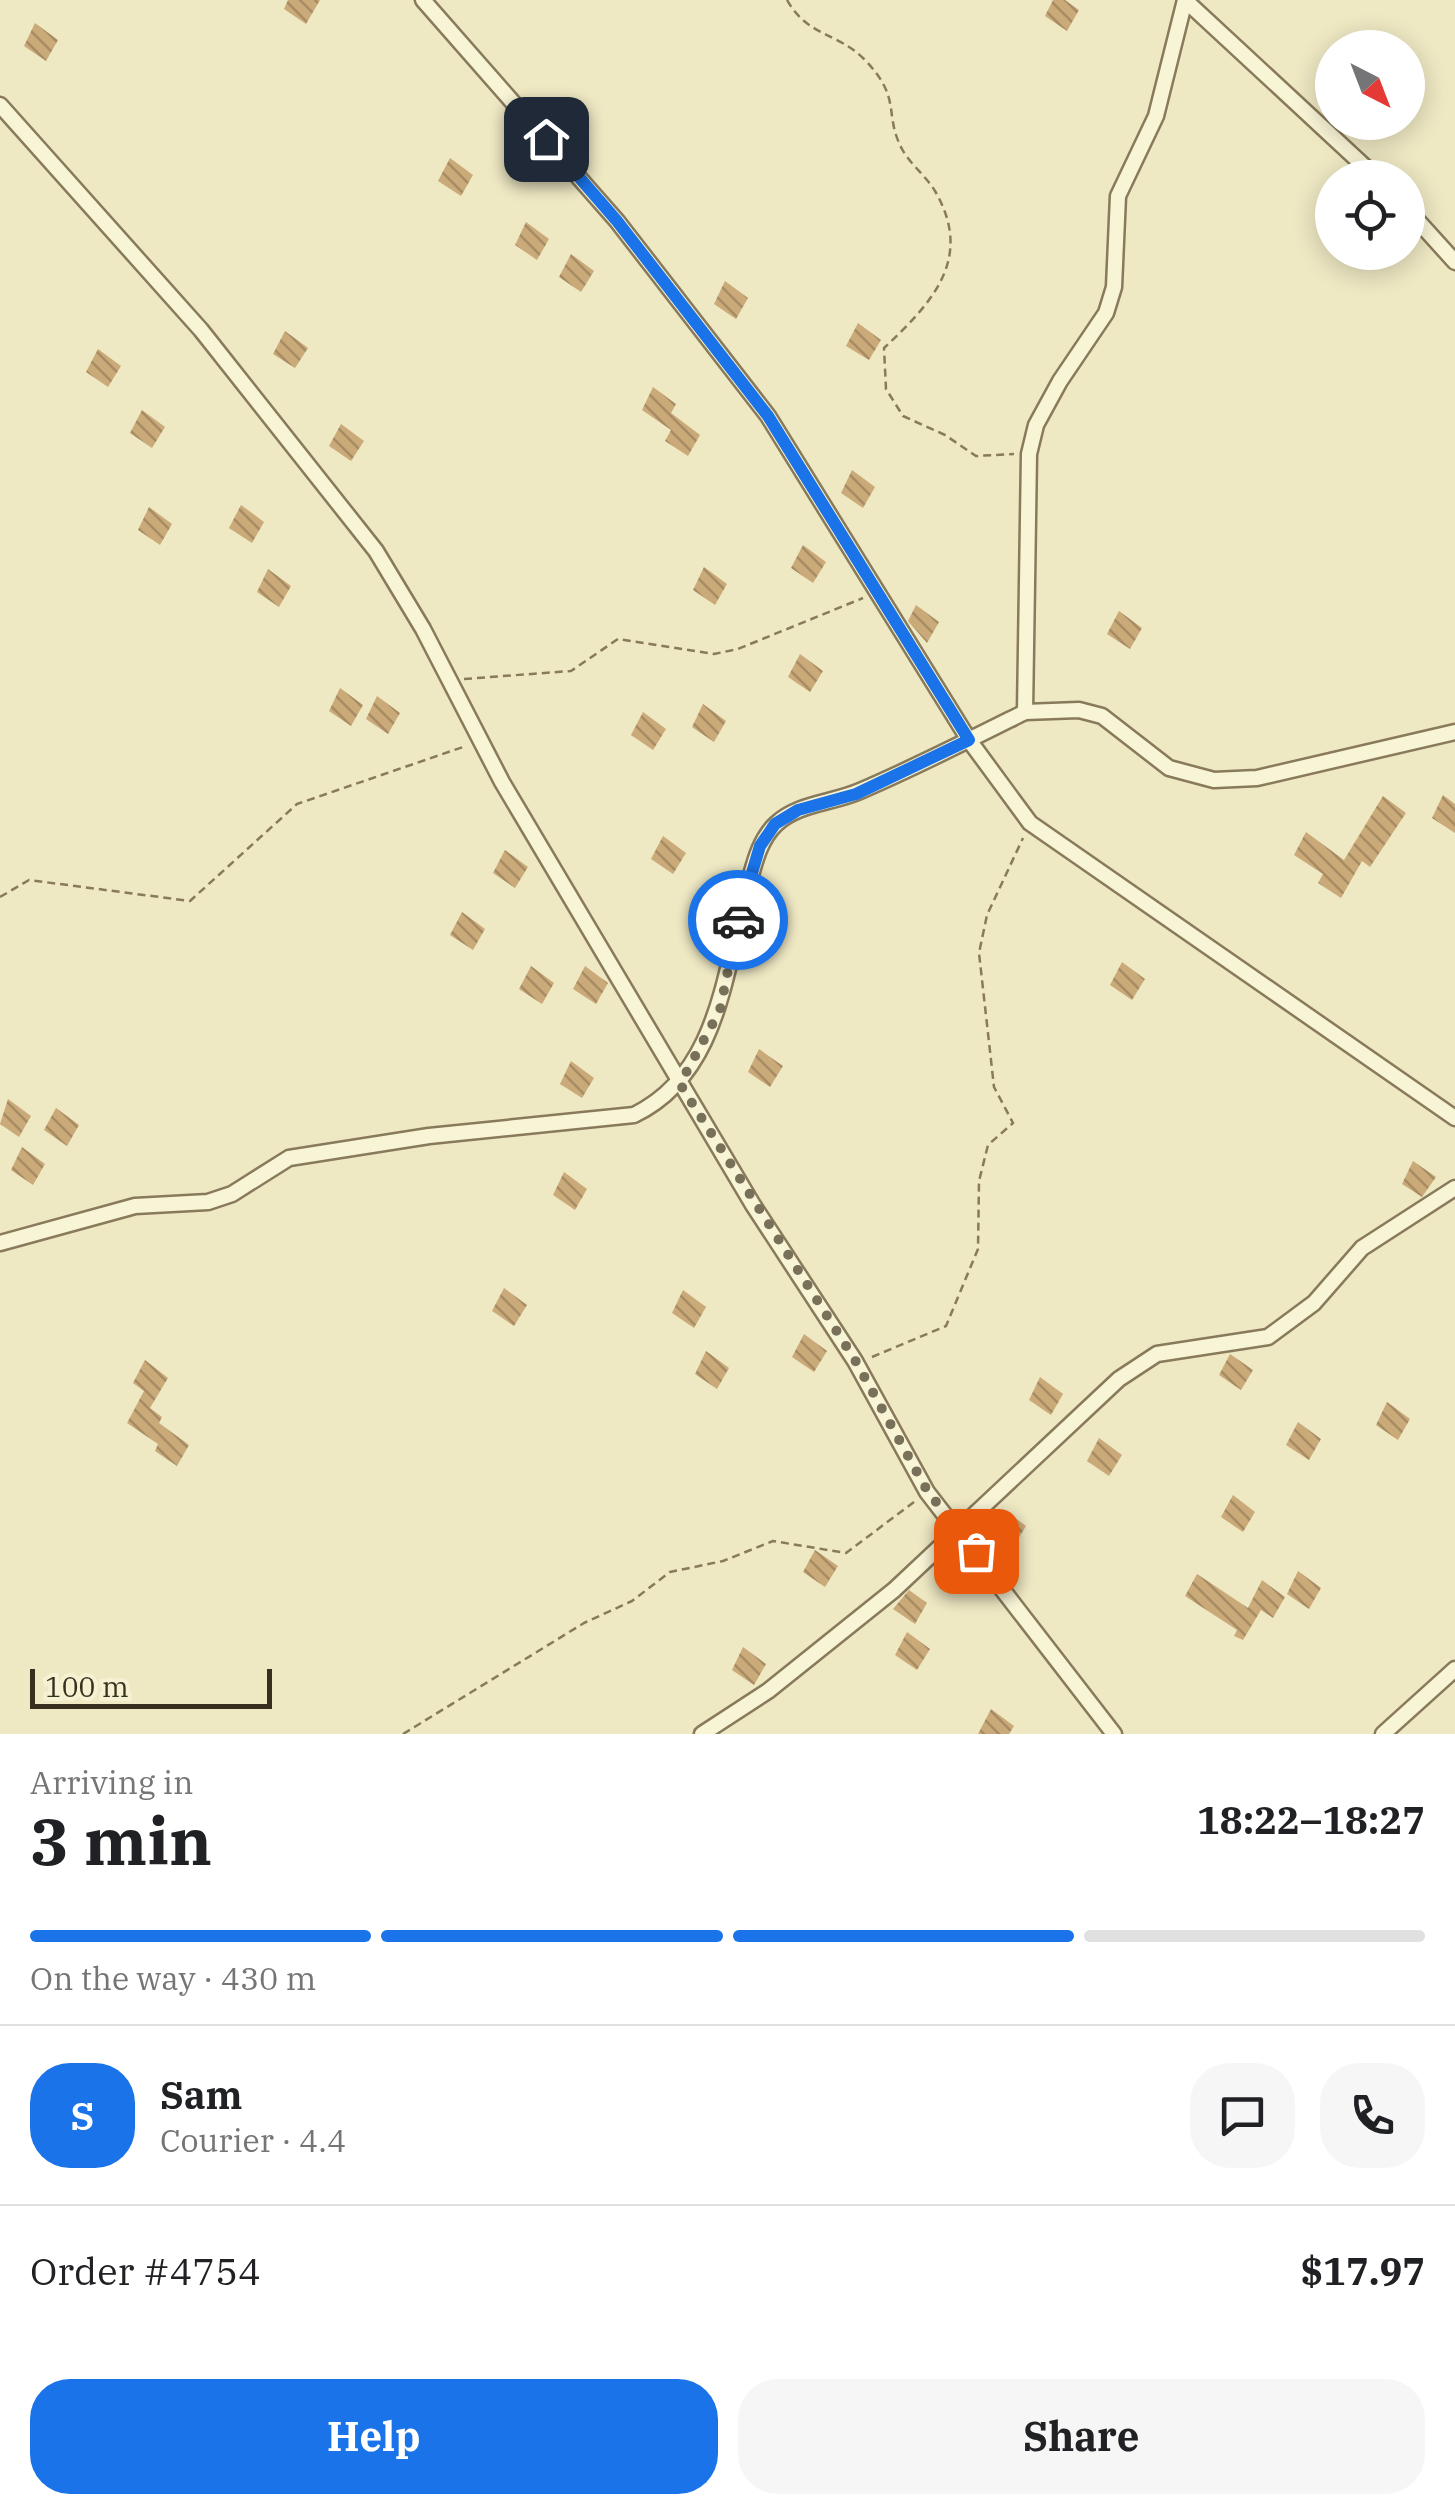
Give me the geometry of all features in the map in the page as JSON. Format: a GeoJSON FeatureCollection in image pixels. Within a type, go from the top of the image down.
{"type":"FeatureCollection","features":[{"type":"Feature","properties":{"kind":"street"},"geometry":{"type":"LineString","coordinates":[[423,0],[617,221],[768,416],[969,740],[1030,823],[1455,1118]]}},
{"type":"Feature","properties":{"kind":"street"},"geometry":{"type":"LineString","coordinates":[[1026,712],[1029,454],[1036,425],[1106,313],[1114,288],[1118,196],[1156,116],[1185,0],[1358,160]]}},
{"type":"Feature","properties":{"kind":"street"},"geometry":{"type":"LineString","coordinates":[[0,105],[201,330],[376,551],[680,1084],[855,1360],[928,1492],[1114,1734]]}},
{"type":"Feature","properties":{"kind":"street"},"geometry":{"type":"LineString","coordinates":[[1425,229],[1455,262]]}},
{"type":"Feature","properties":{"kind":"street"},"geometry":{"type":"LineString","coordinates":[[0,1243],[135,1206],[208,1202],[232,1194],[288,1158],[429,1136],[634,1115],[680,1084],[720,1010],[736,929],[760,846],[775,824],[798,810],[856,794],[1026,712],[1079,710],[1102,716],[1169,768],[1214,780],[1257,778],[1455,732]]}},
{"type":"Feature","properties":{"kind":"street"},"geometry":{"type":"LineString","coordinates":[[702,1734],[829,1644],[1119,1379],[1157,1354],[1268,1337],[1314,1302],[1362,1248],[1455,1188]]}},
{"type":"Feature","properties":{"kind":"street"},"geometry":{"type":"LineString","coordinates":[[1382,1734],[1455,1669]]}},
{"type":"Feature","properties":{"kind":"path"},"geometry":{"type":"LineString","coordinates":[[787,0],[800,23],[860,54],[879,75],[892,97],[900,148],[934,189],[952,227],[951,260],[923,311],[884,348],[886,388],[902,416],[945,435],[976,456],[1029,454]]}},
{"type":"Feature","properties":{"kind":"path"},"geometry":{"type":"LineString","coordinates":[[448,681],[571,671],[618,638],[714,654],[738,649],[878,593]]}},
{"type":"Feature","properties":{"kind":"path"},"geometry":{"type":"LineString","coordinates":[[0,897],[28,880],[190,901],[297,804],[482,741]]}},
{"type":"Feature","properties":{"kind":"path"},"geometry":{"type":"LineString","coordinates":[[855,1360],[896,1350],[946,1326],[978,1249],[980,1181],[988,1145],[1013,1124],[994,1087],[979,953],[987,914],[1030,823]]}},
{"type":"Feature","properties":{"kind":"path"},"geometry":{"type":"LineString","coordinates":[[403,1734],[584,1623],[632,1601],[670,1572],[723,1562],[773,1541],[846,1553],[928,1492]]}},
{"type":"Feature","properties":{"kind":"building"},"geometry":{"type":"Polygon","coordinates":[[[288,0],[320,0],[306,24],[284,9],[288,0]]]}},
{"type":"Feature","properties":{"kind":"building"},"geometry":{"type":"Polygon","coordinates":[[[1053,0],[1065,0],[1079,10],[1067,31],[1045,16],[1053,0]]]}},
{"type":"Feature","properties":{"kind":"building"},"geometry":{"type":"Polygon","coordinates":[[[35,23],[58,40],[46,61],[24,46],[35,23]]]}},
{"type":"Feature","properties":{"kind":"building"},"geometry":{"type":"Polygon","coordinates":[[[450,158],[473,175],[461,196],[438,181],[450,158]]]}},
{"type":"Feature","properties":{"kind":"building"},"geometry":{"type":"Polygon","coordinates":[[[526,222],[549,239],[537,260],[515,245],[526,222]]]}},
{"type":"Feature","properties":{"kind":"building"},"geometry":{"type":"Polygon","coordinates":[[[571,254],[594,271],[581,292],[559,277],[571,254]]]}},
{"type":"Feature","properties":{"kind":"building"},"geometry":{"type":"Polygon","coordinates":[[[725,281],[748,298],[736,319],[714,304],[725,281]]]}},
{"type":"Feature","properties":{"kind":"building"},"geometry":{"type":"Polygon","coordinates":[[[858,323],[881,340],[869,360],[846,346],[858,323]]]}},
{"type":"Feature","properties":{"kind":"building"},"geometry":{"type":"Polygon","coordinates":[[[285,331],[308,348],[295,368],[273,354],[285,331]]]}},
{"type":"Feature","properties":{"kind":"building"},"geometry":{"type":"Polygon","coordinates":[[[98,349],[121,366],[108,387],[86,372],[98,349]]]}},
{"type":"Feature","properties":{"kind":"building"},"geometry":{"type":"Polygon","coordinates":[[[653,387],[676,404],[671,413],[700,435],[688,456],[665,441],[671,430],[642,410],[653,387]]]}},
{"type":"Feature","properties":{"kind":"building"},"geometry":{"type":"Polygon","coordinates":[[[142,410],[165,427],[152,448],[130,433],[142,410]]]}},
{"type":"Feature","properties":{"kind":"building"},"geometry":{"type":"Polygon","coordinates":[[[341,424],[364,441],[351,461],[329,446],[341,424]]]}},
{"type":"Feature","properties":{"kind":"building"},"geometry":{"type":"Polygon","coordinates":[[[852,470],[875,487],[863,508],[841,493],[852,470]]]}},
{"type":"Feature","properties":{"kind":"building"},"geometry":{"type":"Polygon","coordinates":[[[241,505],[264,522],[252,543],[229,528],[241,505]]]}},
{"type":"Feature","properties":{"kind":"building"},"geometry":{"type":"Polygon","coordinates":[[[149,507],[172,524],[160,545],[138,530],[149,507]]]}},
{"type":"Feature","properties":{"kind":"building"},"geometry":{"type":"Polygon","coordinates":[[[803,545],[826,562],[813,583],[791,568],[803,545]]]}},
{"type":"Feature","properties":{"kind":"building"},"geometry":{"type":"Polygon","coordinates":[[[704,567],[727,584],[715,605],[693,590],[704,567]]]}},
{"type":"Feature","properties":{"kind":"building"},"geometry":{"type":"Polygon","coordinates":[[[268,569],[291,586],[279,607],[257,592],[268,569]]]}},
{"type":"Feature","properties":{"kind":"building"},"geometry":{"type":"Polygon","coordinates":[[[916,605],[939,622],[927,643],[908,621],[916,605]]]}},
{"type":"Feature","properties":{"kind":"building"},"geometry":{"type":"Polygon","coordinates":[[[1119,611],[1142,628],[1130,649],[1107,634],[1119,611]]]}},
{"type":"Feature","properties":{"kind":"building"},"geometry":{"type":"Polygon","coordinates":[[[800,654],[823,671],[810,692],[788,677],[800,654]]]}},
{"type":"Feature","properties":{"kind":"building"},"geometry":{"type":"Polygon","coordinates":[[[340,688],[363,705],[351,726],[329,711],[340,688]]]}},
{"type":"Feature","properties":{"kind":"building"},"geometry":{"type":"Polygon","coordinates":[[[377,696],[400,713],[388,734],[366,719],[377,696]]]}},
{"type":"Feature","properties":{"kind":"building"},"geometry":{"type":"Polygon","coordinates":[[[703,704],[726,721],[714,742],[692,727],[703,704]]]}},
{"type":"Feature","properties":{"kind":"building"},"geometry":{"type":"Polygon","coordinates":[[[643,712],[666,729],[653,750],[631,735],[643,712]]]}},
{"type":"Feature","properties":{"kind":"building"},"geometry":{"type":"Polygon","coordinates":[[[1443,795],[1455,804],[1455,833],[1432,818],[1443,795]]]}},
{"type":"Feature","properties":{"kind":"building"},"geometry":{"type":"Polygon","coordinates":[[[1383,796],[1406,813],[1370,867],[1362,861],[1341,898],[1318,883],[1323,874],[1294,855],[1306,832],[1344,860],[1383,796]]]}},
{"type":"Feature","properties":{"kind":"building"},"geometry":{"type":"Polygon","coordinates":[[[663,836],[686,853],[673,874],[651,859],[663,836]]]}},
{"type":"Feature","properties":{"kind":"building"},"geometry":{"type":"Polygon","coordinates":[[[505,850],[528,867],[515,888],[493,873],[505,850]]]}},
{"type":"Feature","properties":{"kind":"building"},"geometry":{"type":"Polygon","coordinates":[[[462,912],[485,929],[473,950],[450,935],[462,912]]]}},
{"type":"Feature","properties":{"kind":"building"},"geometry":{"type":"Polygon","coordinates":[[[1122,962],[1145,979],[1132,1000],[1110,985],[1122,962]]]}},
{"type":"Feature","properties":{"kind":"building"},"geometry":{"type":"Polygon","coordinates":[[[531,966],[554,983],[542,1004],[519,989],[531,966]]]}},
{"type":"Feature","properties":{"kind":"building"},"geometry":{"type":"Polygon","coordinates":[[[585,966],[608,983],[596,1004],[573,989],[585,966]]]}},
{"type":"Feature","properties":{"kind":"building"},"geometry":{"type":"Polygon","coordinates":[[[759,1049],[783,1066],[770,1087],[748,1072],[759,1049]]]}},
{"type":"Feature","properties":{"kind":"building"},"geometry":{"type":"Polygon","coordinates":[[[571,1061],[594,1078],[582,1098],[560,1084],[571,1061]]]}},
{"type":"Feature","properties":{"kind":"building"},"geometry":{"type":"Polygon","coordinates":[[[8,1099],[31,1116],[19,1137],[0,1124],[8,1099]]]}},
{"type":"Feature","properties":{"kind":"building"},"geometry":{"type":"Polygon","coordinates":[[[56,1108],[79,1125],[67,1146],[44,1130],[56,1108]]]}},
{"type":"Feature","properties":{"kind":"building"},"geometry":{"type":"Polygon","coordinates":[[[22,1147],[45,1164],[33,1185],[11,1170],[22,1147]]]}},
{"type":"Feature","properties":{"kind":"building"},"geometry":{"type":"Polygon","coordinates":[[[1413,1161],[1436,1177],[1422,1197],[1402,1184],[1413,1161]]]}},
{"type":"Feature","properties":{"kind":"building"},"geometry":{"type":"Polygon","coordinates":[[[564,1172],[587,1189],[575,1210],[553,1195],[564,1172]]]}},
{"type":"Feature","properties":{"kind":"building"},"geometry":{"type":"Polygon","coordinates":[[[504,1288],[527,1305],[514,1326],[492,1311],[504,1288]]]}},
{"type":"Feature","properties":{"kind":"building"},"geometry":{"type":"Polygon","coordinates":[[[683,1290],[706,1307],[694,1328],[672,1313],[683,1290]]]}},
{"type":"Feature","properties":{"kind":"building"},"geometry":{"type":"Polygon","coordinates":[[[804,1334],[827,1351],[814,1372],[792,1357],[804,1334]]]}},
{"type":"Feature","properties":{"kind":"building"},"geometry":{"type":"Polygon","coordinates":[[[706,1351],[729,1368],[717,1389],[695,1374],[706,1351]]]}},
{"type":"Feature","properties":{"kind":"building"},"geometry":{"type":"Polygon","coordinates":[[[1230,1354],[1253,1370],[1241,1390],[1219,1375],[1230,1354]]]}},
{"type":"Feature","properties":{"kind":"building"},"geometry":{"type":"Polygon","coordinates":[[[145,1360],[168,1378],[150,1408],[162,1417],[159,1423],[189,1445],[177,1466],[155,1451],[158,1444],[127,1423],[144,1391],[133,1383],[145,1360]]]}},
{"type":"Feature","properties":{"kind":"building"},"geometry":{"type":"Polygon","coordinates":[[[1040,1377],[1063,1394],[1051,1415],[1029,1400],[1040,1377]]]}},
{"type":"Feature","properties":{"kind":"building"},"geometry":{"type":"Polygon","coordinates":[[[1387,1402],[1410,1419],[1398,1440],[1376,1425],[1387,1402]]]}},
{"type":"Feature","properties":{"kind":"building"},"geometry":{"type":"Polygon","coordinates":[[[1298,1422],[1321,1439],[1309,1460],[1286,1445],[1298,1422]]]}},
{"type":"Feature","properties":{"kind":"building"},"geometry":{"type":"Polygon","coordinates":[[[1099,1438],[1122,1455],[1109,1476],[1087,1461],[1099,1438]]]}},
{"type":"Feature","properties":{"kind":"building"},"geometry":{"type":"Polygon","coordinates":[[[1233,1495],[1255,1512],[1243,1532],[1221,1517],[1233,1495]]]}},
{"type":"Feature","properties":{"kind":"building"},"geometry":{"type":"Polygon","coordinates":[[[1003,1509],[1026,1526],[1013,1547],[991,1532],[1003,1509]]]}},
{"type":"Feature","properties":{"kind":"building"},"geometry":{"type":"Polygon","coordinates":[[[815,1550],[838,1566],[825,1587],[803,1572],[815,1550]]]}},
{"type":"Feature","properties":{"kind":"building"},"geometry":{"type":"Polygon","coordinates":[[[1298,1571],[1321,1588],[1309,1609],[1287,1594],[1298,1571]]]}},
{"type":"Feature","properties":{"kind":"building"},"geometry":{"type":"Polygon","coordinates":[[[1197,1574],[1248,1608],[1262,1580],[1285,1597],[1273,1618],[1261,1610],[1243,1640],[1234,1636],[1237,1630],[1185,1596],[1197,1574]]]}},
{"type":"Feature","properties":{"kind":"building"},"geometry":{"type":"Polygon","coordinates":[[[909,1590],[927,1603],[915,1624],[893,1609],[909,1590]]]}},
{"type":"Feature","properties":{"kind":"building"},"geometry":{"type":"Polygon","coordinates":[[[907,1632],[930,1649],[917,1670],[895,1655],[907,1632]]]}},
{"type":"Feature","properties":{"kind":"building"},"geometry":{"type":"Polygon","coordinates":[[[743,1647],[766,1664],[754,1685],[732,1670],[743,1647]]]}},
{"type":"Feature","properties":{"kind":"building"},"geometry":{"type":"Polygon","coordinates":[[[991,1709],[1014,1726],[1009,1734],[978,1734],[991,1709]]]}},
{"type":"Feature","properties":{"kind":"way so far"},"geometry":{"type":"LineString","coordinates":[[738,920],[720,1010],[680,1084],[753,1205],[855,1360],[928,1492],[976,1551]]}},
{"type":"Feature","properties":{"kind":"route"},"geometry":{"type":"LineString","coordinates":[[546,139],[617,221],[768,416],[969,740],[856,794],[798,810],[775,824],[760,846],[738,920]]}}]}
